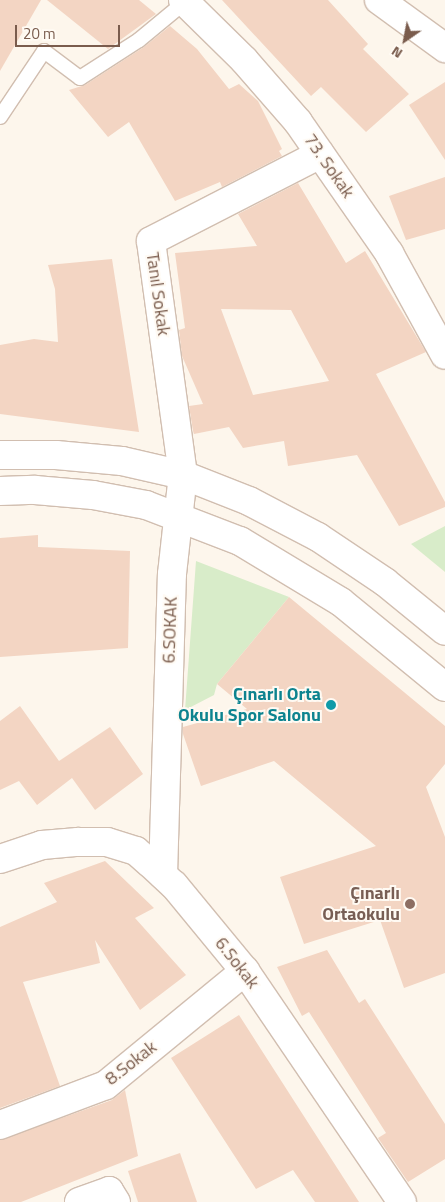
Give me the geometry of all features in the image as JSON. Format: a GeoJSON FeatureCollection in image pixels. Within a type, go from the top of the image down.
{"type":"FeatureCollection","features":[{"type":"Feature","properties":{"kind":"street","name":"73. Sokak"},"geometry":{"type":"LineString","coordinates":[[184,1],[244,60],[298,122],[388,253],[445,355]]}},
{"type":"Feature","properties":{"kind":"street"},"geometry":{"type":"LineString","coordinates":[[395,5],[445,48]]}},
{"type":"Feature","properties":{"kind":"street","name":"Tanıl Sokak"},"geometry":{"type":"LineString","coordinates":[[183,476],[150,241],[320,154]]}},
{"type":"Feature","properties":{"kind":"street"},"geometry":{"type":"LineString","coordinates":[[0,455],[56,455],[122,460],[183,476],[249,501],[318,537],[385,582],[445,632]]}},
{"type":"Feature","properties":{"kind":"street","name":"6.SOKAK"},"geometry":{"type":"LineString","coordinates":[[163,876],[172,574],[183,476]]}},
{"type":"Feature","properties":{"kind":"street"},"geometry":{"type":"LineString","coordinates":[[0,491],[36,490],[93,495],[146,505],[240,541],[286,566],[341,602],[445,687]]}},
{"type":"Feature","properties":{"kind":"street","name":"6.Sokak"},"geometry":{"type":"LineString","coordinates":[[0,859],[42,845],[107,842],[136,851],[163,876],[245,971],[402,1202]]}},
{"type":"Feature","properties":{"kind":"street","name":"8.Sokak"},"geometry":{"type":"LineString","coordinates":[[0,1125],[106,1085],[245,971]]}},
{"type":"Feature","properties":{"kind":"street"},"geometry":{"type":"LineString","coordinates":[[79,1202],[109,1191],[116,1202]]}},
{"type":"Feature","properties":{"kind":"lane"},"geometry":{"type":"LineString","coordinates":[[0,116],[44,51],[80,78],[139,40],[184,1]]}},
{"type":"Feature","properties":{"kind":"green space"},"geometry":{"type":"Polygon","coordinates":[[[445,526],[445,572],[411,544],[445,526]]]}},
{"type":"Feature","properties":{"kind":"green space"},"geometry":{"type":"Polygon","coordinates":[[[196,561],[289,597],[217,684],[214,695],[185,710],[196,561]]]}},
{"type":"Feature","properties":{"kind":"building"},"geometry":{"type":"Polygon","coordinates":[[[0,0],[41,0],[0,71],[0,0]]]}},
{"type":"Feature","properties":{"kind":"building"},"geometry":{"type":"Polygon","coordinates":[[[47,0],[139,0],[156,14],[108,49],[47,0]]]}},
{"type":"Feature","properties":{"kind":"building"},"geometry":{"type":"Polygon","coordinates":[[[222,0],[328,0],[368,44],[363,49],[409,94],[366,132],[321,87],[311,96],[222,0]]]}},
{"type":"Feature","properties":{"kind":"building"},"geometry":{"type":"Polygon","coordinates":[[[170,26],[197,49],[229,89],[239,84],[258,101],[282,149],[279,151],[282,156],[222,187],[220,182],[175,201],[129,122],[108,137],[69,90],[85,85],[144,47],[170,26]]]}},
{"type":"Feature","properties":{"kind":"building"},"geometry":{"type":"Polygon","coordinates":[[[445,82],[445,160],[409,105],[445,82]]]}},
{"type":"Feature","properties":{"kind":"building"},"geometry":{"type":"Polygon","coordinates":[[[445,177],[445,229],[406,240],[389,196],[445,177]]]}},
{"type":"Feature","properties":{"kind":"building"},"geometry":{"type":"Polygon","coordinates":[[[298,183],[346,263],[365,251],[426,352],[376,374],[445,502],[445,507],[399,526],[357,455],[288,466],[284,441],[243,448],[229,427],[194,434],[189,406],[203,404],[182,356],[179,330],[185,328],[175,253],[257,246],[238,214],[298,183]],[[221,309],[253,395],[329,381],[291,310],[221,309]]]}},
{"type":"Feature","properties":{"kind":"building"},"geometry":{"type":"Polygon","coordinates":[[[112,259],[139,432],[0,414],[0,345],[34,339],[58,342],[55,289],[48,265],[112,259]]]}},
{"type":"Feature","properties":{"kind":"building"},"geometry":{"type":"Polygon","coordinates":[[[38,535],[38,547],[130,551],[128,648],[0,657],[0,538],[38,535]]]}},
{"type":"Feature","properties":{"kind":"building","name":"Çınarlı Ortaokulu"},"geometry":{"type":"Polygon","coordinates":[[[289,597],[445,726],[445,764],[426,787],[445,837],[445,973],[404,988],[380,920],[304,944],[280,877],[376,846],[274,761],[201,786],[183,734],[183,727],[247,709],[217,684],[289,597]]]}},
{"type":"Feature","properties":{"kind":"building"},"geometry":{"type":"Polygon","coordinates":[[[20,706],[59,761],[110,727],[143,774],[95,810],[72,778],[37,805],[19,781],[0,790],[0,721],[20,706]]]}},
{"type":"Feature","properties":{"kind":"building"},"geometry":{"type":"Polygon","coordinates":[[[105,861],[154,908],[135,918],[186,975],[140,1010],[95,940],[100,963],[23,982],[60,1086],[0,1108],[0,927],[57,902],[44,883],[105,861]]]}},
{"type":"Feature","properties":{"kind":"building"},"geometry":{"type":"Polygon","coordinates":[[[327,950],[359,1003],[365,999],[445,1124],[445,1159],[408,1182],[378,1138],[386,1133],[309,1012],[302,1016],[277,967],[327,950]]]}},
{"type":"Feature","properties":{"kind":"building"},"geometry":{"type":"Polygon","coordinates":[[[239,1015],[359,1202],[315,1202],[293,1170],[256,1189],[171,1058],[239,1015]]]}},
{"type":"Feature","properties":{"kind":"building"},"geometry":{"type":"Polygon","coordinates":[[[125,1090],[138,1156],[21,1202],[0,1202],[0,1140],[112,1100],[125,1090]]]}},
{"type":"Feature","properties":{"kind":"building"},"geometry":{"type":"Polygon","coordinates":[[[180,1153],[197,1202],[138,1202],[128,1171],[180,1153]]]}},
{"type":"Feature","properties":{"kind":"place","name":"Çınarlı Orta Okulu Spor Salonu"},"geometry":{"type":"Point","coordinates":[331,705]}},
{"type":"Feature","properties":{"kind":"place","name":"Çınarlı Ortaokulu"},"geometry":{"type":"Point","coordinates":[410,904]}}]}
